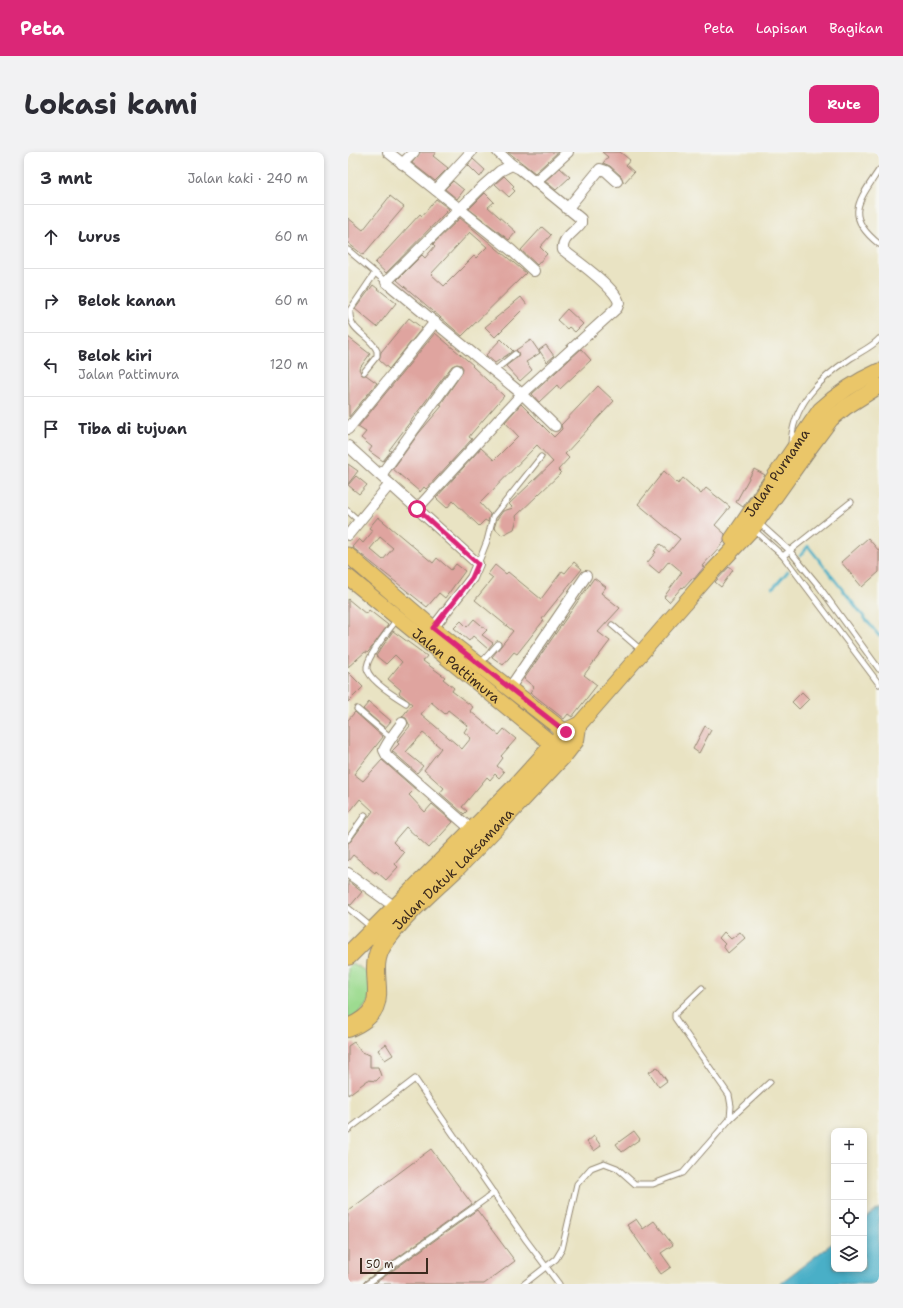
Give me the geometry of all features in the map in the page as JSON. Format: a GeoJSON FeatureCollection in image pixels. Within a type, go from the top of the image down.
{"type":"FeatureCollection","features":[{"type":"Feature","properties":{"kind":"highway"},"geometry":{"type":"LineString","coordinates":[[350,954],[373,929],[514,788],[567,739]]}},
{"type":"Feature","properties":{"kind":"highway","name":"Jalan Datuk Laksamana"},"geometry":{"type":"LineString","coordinates":[[348,1028],[360,1023],[371,1013],[376,1003],[378,992],[375,968],[378,955],[390,935],[567,739]]}},
{"type":"Feature","properties":{"kind":"highway"},"geometry":{"type":"LineString","coordinates":[[350,954],[363,956],[375,968]]}},
{"type":"Feature","properties":{"kind":"main road","name":"Jalan Purnama"},"geometry":{"type":"LineString","coordinates":[[751,522],[791,452],[820,410],[834,397],[855,382],[879,371]]}},
{"type":"Feature","properties":{"kind":"main road","name":"Jalan Purnama"},"geometry":{"type":"LineString","coordinates":[[567,739],[710,574],[831,419],[846,407],[879,386]]}},
{"type":"Feature","properties":{"kind":"main road","name":"Jalan Pattimura"},"geometry":{"type":"LineString","coordinates":[[348,555],[433,628],[479,664],[567,739]]}},
{"type":"Feature","properties":{"kind":"main road","name":"Jalan Pattimura"},"geometry":{"type":"LineString","coordinates":[[348,578],[398,618],[567,739]]}},
{"type":"Feature","properties":{"kind":"street"},"geometry":{"type":"LineString","coordinates":[[388,152],[460,209],[534,271]]}},
{"type":"Feature","properties":{"kind":"street"},"geometry":{"type":"LineString","coordinates":[[402,164],[414,152]]}},
{"type":"Feature","properties":{"kind":"street"},"geometry":{"type":"LineString","coordinates":[[436,190],[471,152]]}},
{"type":"Feature","properties":{"kind":"street"},"geometry":{"type":"LineString","coordinates":[[417,509],[522,394],[620,303],[615,293],[563,250],[564,241],[582,223],[581,219],[520,169],[512,165],[498,152]]}},
{"type":"Feature","properties":{"kind":"street"},"geometry":{"type":"LineString","coordinates":[[535,182],[568,152]]}},
{"type":"Feature","properties":{"kind":"street"},"geometry":{"type":"LineString","coordinates":[[512,165],[500,171],[483,186],[386,282],[522,394],[555,426]]}},
{"type":"Feature","properties":{"kind":"street"},"geometry":{"type":"LineString","coordinates":[[567,209],[600,170],[606,171],[617,180]]}},
{"type":"Feature","properties":{"kind":"street"},"geometry":{"type":"LineString","coordinates":[[348,429],[435,322]]}},
{"type":"Feature","properties":{"kind":"street"},"geometry":{"type":"LineString","coordinates":[[381,475],[456,370]]}},
{"type":"Feature","properties":{"kind":"street"},"geometry":{"type":"LineString","coordinates":[[348,446],[478,564],[472,578],[433,628]]}},
{"type":"Feature","properties":{"kind":"street"},"geometry":{"type":"LineString","coordinates":[[348,535],[390,484]]}},
{"type":"Feature","properties":{"kind":"street"},"geometry":{"type":"LineString","coordinates":[[509,689],[586,576]]}},
{"type":"Feature","properties":{"kind":"street"},"geometry":{"type":"LineString","coordinates":[[402,723],[390,737],[384,750],[387,756],[472,830]]}},
{"type":"Feature","properties":{"kind":"street"},"geometry":{"type":"LineString","coordinates":[[348,873],[395,907]]}},
{"type":"Feature","properties":{"kind":"lane"},"geometry":{"type":"LineString","coordinates":[[879,170],[857,209],[857,216],[862,227],[870,237],[879,244]]}},
{"type":"Feature","properties":{"kind":"lane"},"geometry":{"type":"LineString","coordinates":[[348,250],[386,282]]}},
{"type":"Feature","properties":{"kind":"lane"},"geometry":{"type":"LineString","coordinates":[[364,372],[377,356],[377,351],[355,328],[349,310],[375,272]]}},
{"type":"Feature","properties":{"kind":"lane"},"geometry":{"type":"LineString","coordinates":[[791,452],[793,423],[803,402],[811,392],[838,367],[878,342]]}},
{"type":"Feature","properties":{"kind":"lane"},"geometry":{"type":"LineString","coordinates":[[494,371],[515,354]]}},
{"type":"Feature","properties":{"kind":"lane"},"geometry":{"type":"LineString","coordinates":[[478,564],[487,541],[492,517],[541,457]]}},
{"type":"Feature","properties":{"kind":"lane"},"geometry":{"type":"LineString","coordinates":[[783,556],[851,502]]}},
{"type":"Feature","properties":{"kind":"lane"},"geometry":{"type":"LineString","coordinates":[[348,511],[359,521]]}},
{"type":"Feature","properties":{"kind":"lane"},"geometry":{"type":"LineString","coordinates":[[751,522],[789,550],[826,596],[878,667],[868,671]]}},
{"type":"Feature","properties":{"kind":"lane"},"geometry":{"type":"LineString","coordinates":[[751,522],[783,556],[879,684]]}},
{"type":"Feature","properties":{"kind":"lane"},"geometry":{"type":"LineString","coordinates":[[818,601],[826,596]]}},
{"type":"Feature","properties":{"kind":"lane"},"geometry":{"type":"LineString","coordinates":[[398,618],[380,641],[367,664],[372,677],[406,703]]}},
{"type":"Feature","properties":{"kind":"lane"},"geometry":{"type":"LineString","coordinates":[[612,625],[643,652]]}},
{"type":"Feature","properties":{"kind":"lane"},"geometry":{"type":"LineString","coordinates":[[479,664],[498,644]]}},
{"type":"Feature","properties":{"kind":"lane"},"geometry":{"type":"LineString","coordinates":[[357,709],[390,737]]}},
{"type":"Feature","properties":{"kind":"lane"},"geometry":{"type":"LineString","coordinates":[[348,839],[365,815]]}},
{"type":"Feature","properties":{"kind":"lane"},"geometry":{"type":"LineString","coordinates":[[348,908],[373,929]]}},
{"type":"Feature","properties":{"kind":"lane"},"geometry":{"type":"LineString","coordinates":[[702,988],[675,1014],[675,1018],[729,1095],[731,1106],[730,1119]]}},
{"type":"Feature","properties":{"kind":"lane"},"geometry":{"type":"LineString","coordinates":[[348,1130],[415,1079],[559,1284]]}},
{"type":"Feature","properties":{"kind":"lane"},"geometry":{"type":"LineString","coordinates":[[524,1284],[556,1259],[562,1249],[577,1184],[591,1168],[604,1163],[617,1168],[635,1184],[653,1184],[683,1173],[730,1119],[770,1082]]}},
{"type":"Feature","properties":{"kind":"lane"},"geometry":{"type":"LineString","coordinates":[[367,1284],[494,1193]]}},
{"type":"Feature","properties":{"kind":"green space"},"geometry":{"type":"Polygon","coordinates":[[[352,963],[368,975],[376,993],[348,1027],[348,967],[352,963]]]}},
{"type":"Feature","properties":{"kind":"water"},"geometry":{"type":"Polygon","coordinates":[[[879,1208],[879,1284],[779,1284],[831,1244],[831,1272],[867,1272],[867,1218],[879,1208]]]}},
{"type":"Feature","properties":{"kind":"building"},"geometry":{"type":"Polygon","coordinates":[[[420,152],[436,152],[433,156],[448,168],[435,181],[412,163],[420,152]]]}},
{"type":"Feature","properties":{"kind":"building"},"geometry":{"type":"Polygon","coordinates":[[[508,152],[558,152],[535,173],[508,152]]]}},
{"type":"Feature","properties":{"kind":"building"},"geometry":{"type":"Polygon","coordinates":[[[602,152],[620,152],[630,160],[626,165],[634,172],[624,183],[621,176],[610,166],[603,163],[608,157],[602,152]]]}},
{"type":"Feature","properties":{"kind":"building"},"geometry":{"type":"Polygon","coordinates":[[[473,159],[485,170],[480,177],[468,165],[473,159]]]}},
{"type":"Feature","properties":{"kind":"building"},"geometry":{"type":"Polygon","coordinates":[[[560,168],[570,177],[556,190],[545,181],[560,168]]]}},
{"type":"Feature","properties":{"kind":"building"},"geometry":{"type":"Polygon","coordinates":[[[504,176],[514,186],[512,188],[515,191],[509,197],[495,184],[504,176]]]}},
{"type":"Feature","properties":{"kind":"building"},"geometry":{"type":"Polygon","coordinates":[[[453,181],[464,190],[457,199],[445,189],[453,181]]]}},
{"type":"Feature","properties":{"kind":"building"},"geometry":{"type":"Polygon","coordinates":[[[485,193],[494,202],[488,207],[516,232],[509,240],[469,209],[485,193]]]}},
{"type":"Feature","properties":{"kind":"building"},"geometry":{"type":"Polygon","coordinates":[[[390,196],[404,207],[363,255],[348,243],[348,218],[363,230],[390,196]]]}},
{"type":"Feature","properties":{"kind":"building"},"geometry":{"type":"Polygon","coordinates":[[[436,199],[449,209],[386,273],[375,263],[420,214],[422,216],[436,199]]]}},
{"type":"Feature","properties":{"kind":"building"},"geometry":{"type":"Polygon","coordinates":[[[460,218],[526,273],[462,336],[397,280],[422,255],[425,258],[435,246],[433,244],[460,218]],[[470,232],[431,274],[444,286],[474,256],[476,258],[487,247],[470,232]]]}},
{"type":"Feature","properties":{"kind":"building"},"geometry":{"type":"Polygon","coordinates":[[[542,227],[551,235],[540,247],[547,254],[537,265],[521,250],[542,227]]]}},
{"type":"Feature","properties":{"kind":"building"},"geometry":{"type":"Polygon","coordinates":[[[373,285],[396,303],[377,327],[355,309],[373,285]]]}},
{"type":"Feature","properties":{"kind":"building"},"geometry":{"type":"Polygon","coordinates":[[[521,297],[527,305],[495,337],[485,327],[521,297]]]}},
{"type":"Feature","properties":{"kind":"building"},"geometry":{"type":"Polygon","coordinates":[[[567,309],[583,324],[575,332],[569,327],[567,329],[557,320],[567,309]]]}},
{"type":"Feature","properties":{"kind":"building"},"geometry":{"type":"Polygon","coordinates":[[[409,318],[422,328],[389,369],[379,360],[381,352],[409,318]]]}},
{"type":"Feature","properties":{"kind":"building"},"geometry":{"type":"Polygon","coordinates":[[[435,333],[473,365],[472,366],[504,396],[471,434],[469,437],[472,439],[426,489],[424,487],[420,492],[393,469],[419,433],[442,406],[440,405],[462,373],[463,368],[461,365],[457,364],[452,366],[389,450],[391,451],[383,461],[369,451],[372,447],[361,438],[366,432],[358,427],[435,333]]]}},
{"type":"Feature","properties":{"kind":"building"},"geometry":{"type":"Polygon","coordinates":[[[348,337],[370,354],[359,369],[362,375],[366,375],[377,383],[349,417],[348,337]]]}},
{"type":"Feature","properties":{"kind":"building"},"geometry":{"type":"Polygon","coordinates":[[[501,339],[513,351],[495,363],[486,355],[501,339]]]}},
{"type":"Feature","properties":{"kind":"building"},"geometry":{"type":"Polygon","coordinates":[[[531,340],[540,353],[526,362],[532,370],[520,381],[506,366],[519,356],[516,350],[531,340]]]}},
{"type":"Feature","properties":{"kind":"building"},"geometry":{"type":"Polygon","coordinates":[[[546,345],[554,356],[547,362],[539,350],[546,345]]]}},
{"type":"Feature","properties":{"kind":"building"},"geometry":{"type":"Polygon","coordinates":[[[581,349],[591,360],[560,389],[557,385],[539,402],[532,394],[581,349]]]}},
{"type":"Feature","properties":{"kind":"building"},"geometry":{"type":"Polygon","coordinates":[[[598,386],[614,401],[565,454],[569,458],[558,470],[561,473],[516,516],[517,519],[514,529],[502,535],[494,528],[497,519],[503,511],[513,508],[509,504],[553,462],[537,445],[480,503],[490,514],[488,522],[485,520],[479,526],[453,501],[447,508],[436,498],[481,448],[494,460],[518,436],[505,422],[521,404],[554,437],[562,429],[561,425],[598,386]]]}},
{"type":"Feature","properties":{"kind":"building"},"geometry":{"type":"Polygon","coordinates":[[[348,464],[358,471],[348,484],[348,464]]]}},
{"type":"Feature","properties":{"kind":"building"},"geometry":{"type":"Polygon","coordinates":[[[754,469],[765,475],[743,507],[736,502],[754,469]]]}},
{"type":"Feature","properties":{"kind":"building"},"geometry":{"type":"Polygon","coordinates":[[[664,471],[678,484],[683,478],[701,494],[706,488],[730,507],[715,525],[725,534],[724,542],[702,566],[704,567],[694,579],[692,578],[683,588],[682,587],[669,602],[664,597],[682,572],[669,561],[659,573],[647,563],[656,552],[654,551],[660,544],[669,552],[680,539],[638,504],[664,471]]]}},
{"type":"Feature","properties":{"kind":"building"},"geometry":{"type":"Polygon","coordinates":[[[356,476],[367,485],[359,494],[348,485],[356,476]]]}},
{"type":"Feature","properties":{"kind":"building"},"geometry":{"type":"Polygon","coordinates":[[[378,517],[433,563],[437,558],[451,570],[456,564],[465,571],[445,598],[439,593],[427,607],[352,547],[359,539],[363,543],[373,531],[369,528],[378,517]],[[380,537],[370,549],[383,560],[393,548],[380,537]]]}},
{"type":"Feature","properties":{"kind":"building"},"geometry":{"type":"Polygon","coordinates":[[[868,538],[879,551],[879,572],[862,587],[841,562],[868,538]]]}},
{"type":"Feature","properties":{"kind":"building"},"geometry":{"type":"Polygon","coordinates":[[[574,562],[582,569],[548,611],[542,619],[544,620],[517,654],[514,652],[503,665],[492,657],[513,631],[475,600],[493,578],[488,574],[495,565],[506,574],[508,572],[541,599],[562,571],[565,573],[574,562]]]}},
{"type":"Feature","properties":{"kind":"building"},"geometry":{"type":"Polygon","coordinates":[[[729,567],[733,570],[721,587],[715,582],[729,567]]]}},
{"type":"Feature","properties":{"kind":"building"},"geometry":{"type":"Polygon","coordinates":[[[594,578],[606,587],[601,593],[620,608],[598,632],[610,641],[584,675],[597,685],[572,717],[568,714],[564,719],[530,692],[534,687],[524,679],[594,578]]]}},
{"type":"Feature","properties":{"kind":"building"},"geometry":{"type":"Polygon","coordinates":[[[348,599],[366,614],[369,610],[388,625],[369,651],[367,653],[365,652],[348,667],[348,599]]]}},
{"type":"Feature","properties":{"kind":"building"},"geometry":{"type":"Polygon","coordinates":[[[474,619],[487,630],[482,635],[493,643],[488,649],[473,636],[469,641],[454,628],[461,621],[467,627],[474,619]]]}},
{"type":"Feature","properties":{"kind":"building"},"geometry":{"type":"Polygon","coordinates":[[[393,631],[427,656],[423,661],[445,677],[443,679],[454,688],[452,691],[473,707],[470,711],[499,735],[504,729],[516,739],[501,756],[503,758],[497,766],[504,772],[499,778],[495,774],[490,780],[487,777],[462,807],[467,811],[464,814],[440,793],[444,788],[424,770],[441,748],[423,733],[406,752],[423,766],[417,773],[392,751],[399,744],[397,742],[410,726],[406,718],[402,717],[412,704],[399,693],[401,690],[388,679],[402,662],[395,655],[386,664],[376,656],[393,631]],[[431,702],[421,714],[462,749],[471,738],[464,732],[468,726],[448,710],[445,714],[431,702]]]}},
{"type":"Feature","properties":{"kind":"building"},"geometry":{"type":"Polygon","coordinates":[[[348,672],[363,687],[348,702],[348,672]]]}},
{"type":"Feature","properties":{"kind":"building"},"geometry":{"type":"Polygon","coordinates":[[[802,692],[809,699],[799,709],[792,702],[802,692]]]}},
{"type":"Feature","properties":{"kind":"building"},"geometry":{"type":"Polygon","coordinates":[[[369,702],[391,721],[385,728],[363,709],[369,702]]]}},
{"type":"Feature","properties":{"kind":"building"},"geometry":{"type":"Polygon","coordinates":[[[355,712],[383,737],[354,774],[363,781],[382,760],[415,789],[409,795],[425,812],[432,804],[453,822],[429,848],[406,827],[393,842],[404,853],[395,864],[398,867],[386,880],[353,855],[348,861],[348,843],[373,811],[360,799],[348,814],[348,720],[355,712]]]}},
{"type":"Feature","properties":{"kind":"building"},"geometry":{"type":"Polygon","coordinates":[[[705,726],[711,730],[699,753],[693,749],[705,726]]]}},
{"type":"Feature","properties":{"kind":"building"},"geometry":{"type":"Polygon","coordinates":[[[348,881],[362,892],[351,905],[348,904],[348,881]]]}},
{"type":"Feature","properties":{"kind":"building"},"geometry":{"type":"Polygon","coordinates":[[[724,932],[731,939],[740,932],[745,938],[728,953],[723,946],[725,944],[719,938],[724,932]]]}},
{"type":"Feature","properties":{"kind":"building"},"geometry":{"type":"Polygon","coordinates":[[[354,1042],[361,1052],[370,1055],[370,1067],[378,1067],[381,1076],[376,1081],[368,1080],[348,1095],[348,1046],[354,1042]]]}},
{"type":"Feature","properties":{"kind":"building"},"geometry":{"type":"Polygon","coordinates":[[[386,1044],[393,1055],[385,1060],[378,1050],[386,1044]]]}},
{"type":"Feature","properties":{"kind":"building"},"geometry":{"type":"Polygon","coordinates":[[[657,1067],[667,1081],[659,1087],[649,1072],[657,1067]]]}},
{"type":"Feature","properties":{"kind":"building"},"geometry":{"type":"Polygon","coordinates":[[[634,1131],[640,1139],[622,1152],[616,1144],[634,1131]]]}},
{"type":"Feature","properties":{"kind":"building"},"geometry":{"type":"Polygon","coordinates":[[[594,1136],[601,1146],[594,1151],[587,1142],[594,1136]]]}},
{"type":"Feature","properties":{"kind":"building"},"geometry":{"type":"Polygon","coordinates":[[[431,1149],[472,1204],[365,1281],[363,1284],[348,1284],[348,1211],[431,1149]]]}},
{"type":"Feature","properties":{"kind":"building"},"geometry":{"type":"Polygon","coordinates":[[[477,1210],[515,1261],[484,1284],[374,1284],[477,1210]]]}},
{"type":"Feature","properties":{"kind":"building"},"geometry":{"type":"Polygon","coordinates":[[[636,1219],[643,1229],[654,1221],[673,1245],[661,1253],[671,1267],[661,1274],[627,1225],[636,1219]]]}},
{"type":"Feature","properties":{"kind":"waterway"},"geometry":{"type":"LineString","coordinates":[[800,556],[808,546],[879,636]]}},
{"type":"Feature","properties":{"kind":"waterway"},"geometry":{"type":"LineString","coordinates":[[773,588],[788,571]]}},
{"type":"Feature","properties":{"kind":"route"},"geometry":{"type":"LineString","coordinates":[[417,509],[478,564],[472,578],[433,628],[519,697],[566,732]]}}]}
